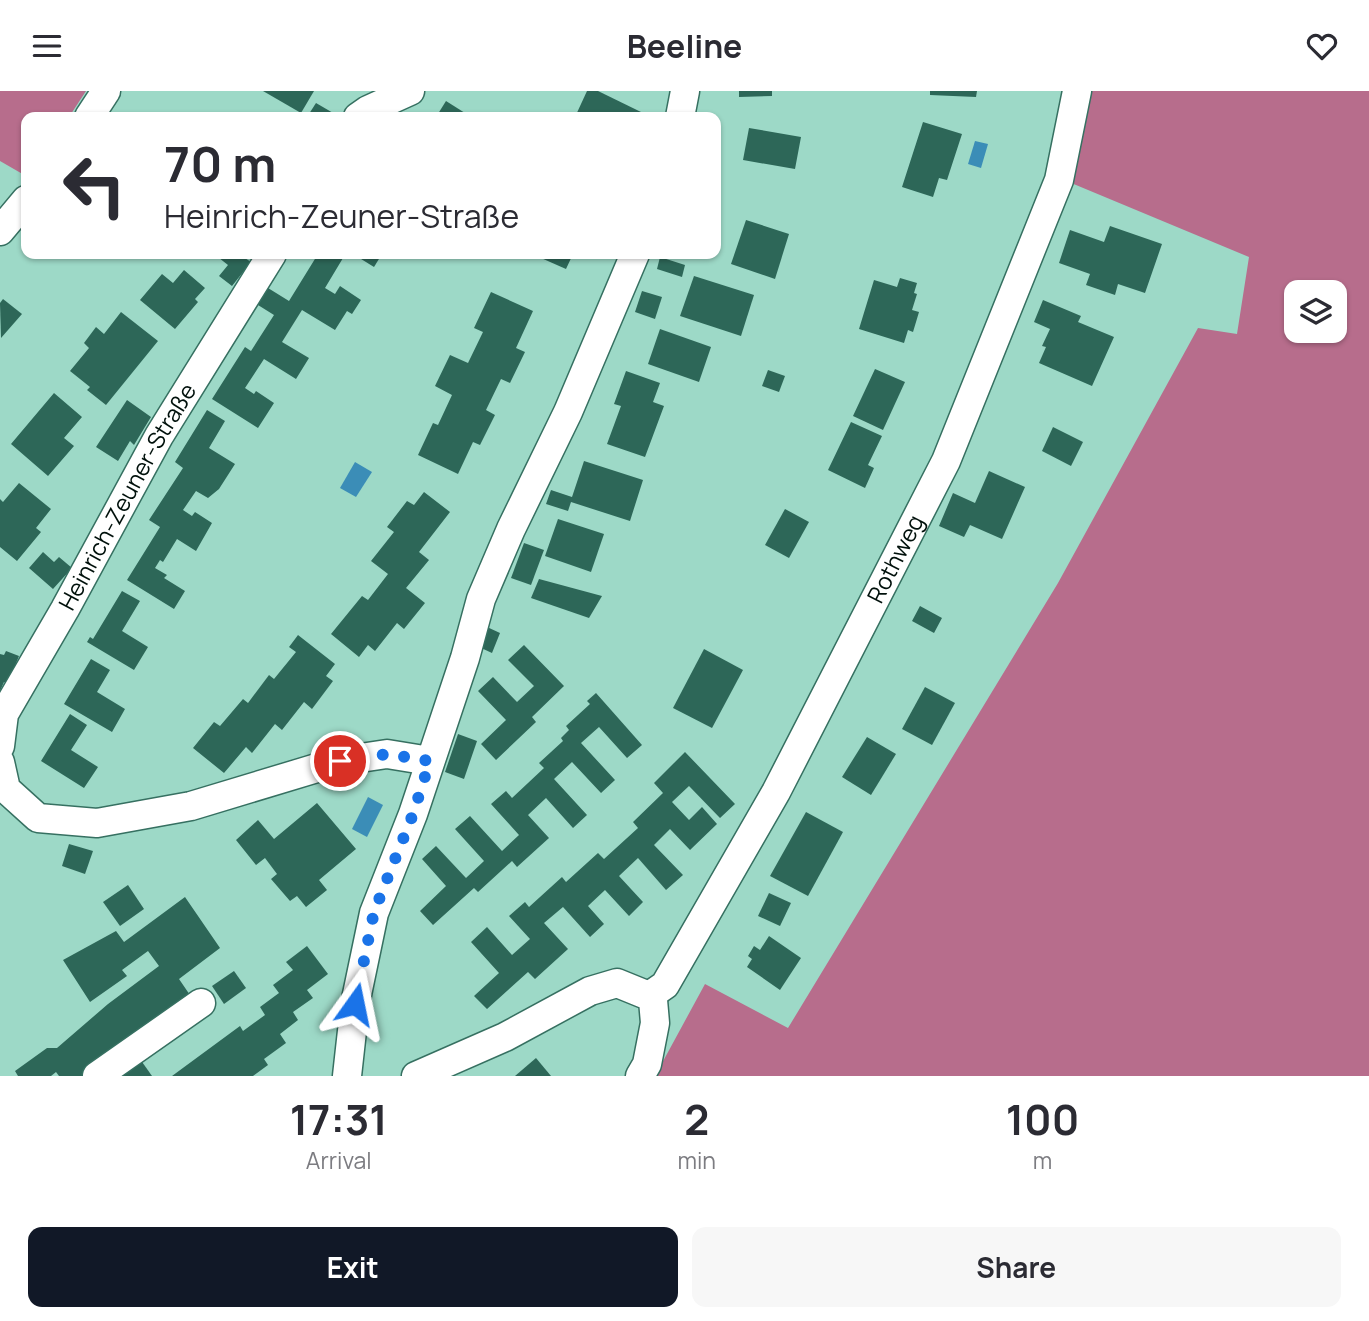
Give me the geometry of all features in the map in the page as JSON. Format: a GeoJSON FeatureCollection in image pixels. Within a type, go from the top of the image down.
{"type":"FeatureCollection","features":[{"type":"Feature","properties":{"kind":"street"},"geometry":{"type":"LineString","coordinates":[[92,112],[106,91]]}},
{"type":"Feature","properties":{"kind":"street"},"geometry":{"type":"LineString","coordinates":[[365,112],[410,91]]}},
{"type":"Feature","properties":{"kind":"street"},"geometry":{"type":"LineString","coordinates":[[681,112],[685,91]]}},
{"type":"Feature","properties":{"kind":"street","name":"Rothweg"},"geometry":{"type":"LineString","coordinates":[[649,996],[665,985],[776,792],[946,461],[1059,180],[1077,91]]}},
{"type":"Feature","properties":{"kind":"street"},"geometry":{"type":"LineString","coordinates":[[0,231],[21,205]]}},
{"type":"Feature","properties":{"kind":"street","name":"Heinrich-Zeuner-Straße"},"geometry":{"type":"LineString","coordinates":[[0,746],[4,714],[65,609],[159,436],[269,259]]}},
{"type":"Feature","properties":{"kind":"street"},"geometry":{"type":"LineString","coordinates":[[347,1076],[355,1004],[374,912],[413,814],[465,658],[481,599],[511,529],[568,412],[633,259]]}},
{"type":"Feature","properties":{"kind":"street"},"geometry":{"type":"LineString","coordinates":[[0,762],[6,789],[38,818],[97,823],[191,806],[340,761],[387,754],[430,761]]}},
{"type":"Feature","properties":{"kind":"street"},"geometry":{"type":"LineString","coordinates":[[416,1076],[505,1037],[590,991],[617,983],[653,1000],[655,1023],[647,1064],[640,1076]]}},
{"type":"Feature","properties":{"kind":"street"},"geometry":{"type":"LineString","coordinates":[[97,1076],[201,1003]]}},
{"type":"Feature","properties":{"kind":"shaded area"},"geometry":{"type":"Polygon","coordinates":[[[0,91],[86,91],[72,112],[21,112],[21,173],[0,161],[0,91]]]}},
{"type":"Feature","properties":{"kind":"shaded area"},"geometry":{"type":"Polygon","coordinates":[[[1081,91],[1369,91],[1369,1076],[655,1076],[705,984],[788,1028],[1058,583],[1198,328],[1237,334],[1249,257],[1064,180],[1081,91]]]}},
{"type":"Feature","properties":{"kind":"water"},"geometry":{"type":"Polygon","coordinates":[[[975,141],[988,144],[981,168],[968,164],[975,141]]]}},
{"type":"Feature","properties":{"kind":"water"},"geometry":{"type":"Polygon","coordinates":[[[355,462],[372,472],[356,497],[340,488],[355,462]]]}},
{"type":"Feature","properties":{"kind":"water"},"geometry":{"type":"Polygon","coordinates":[[[368,797],[383,805],[367,837],[352,829],[368,797]]]}},
{"type":"Feature","properties":{"kind":"building"},"geometry":{"type":"Polygon","coordinates":[[[263,91],[314,91],[299,112],[263,91]]]}},
{"type":"Feature","properties":{"kind":"building"},"geometry":{"type":"Polygon","coordinates":[[[587,91],[598,91],[641,112],[577,112],[587,91]]]}},
{"type":"Feature","properties":{"kind":"building"},"geometry":{"type":"Polygon","coordinates":[[[739,91],[772,91],[772,96],[739,97],[739,91]]]}},
{"type":"Feature","properties":{"kind":"building"},"geometry":{"type":"Polygon","coordinates":[[[930,91],[977,91],[976,97],[930,95],[930,91]]]}},
{"type":"Feature","properties":{"kind":"building"},"geometry":{"type":"Polygon","coordinates":[[[446,101],[463,112],[439,112],[446,101]]]}},
{"type":"Feature","properties":{"kind":"building"},"geometry":{"type":"Polygon","coordinates":[[[316,103],[331,112],[310,112],[316,103]]]}},
{"type":"Feature","properties":{"kind":"building"},"geometry":{"type":"Polygon","coordinates":[[[923,122],[962,134],[947,180],[939,178],[933,197],[902,187],[923,122]]]}},
{"type":"Feature","properties":{"kind":"building"},"geometry":{"type":"Polygon","coordinates":[[[749,128],[801,137],[795,169],[743,160],[749,128]]]}},
{"type":"Feature","properties":{"kind":"building"},"geometry":{"type":"Polygon","coordinates":[[[746,220],[789,234],[775,279],[731,264],[746,220]]]}},
{"type":"Feature","properties":{"kind":"building"},"geometry":{"type":"Polygon","coordinates":[[[1110,226],[1162,244],[1145,293],[1118,284],[1115,295],[1086,285],[1090,274],[1059,263],[1070,230],[1104,242],[1110,226]]]}},
{"type":"Feature","properties":{"kind":"building"},"geometry":{"type":"Polygon","coordinates":[[[220,259],[246,259],[251,262],[232,286],[219,276],[228,265],[220,259]]]}},
{"type":"Feature","properties":{"kind":"building"},"geometry":{"type":"Polygon","coordinates":[[[315,259],[342,259],[325,288],[335,294],[340,286],[361,300],[352,314],[347,311],[335,330],[302,310],[282,342],[309,358],[296,379],[264,359],[245,388],[254,394],[256,391],[274,403],[258,428],[212,399],[245,347],[251,351],[274,315],[258,305],[268,288],[289,301],[315,259]]]}},
{"type":"Feature","properties":{"kind":"building"},"geometry":{"type":"Polygon","coordinates":[[[361,259],[379,259],[374,267],[361,259]]]}},
{"type":"Feature","properties":{"kind":"building"},"geometry":{"type":"Polygon","coordinates":[[[543,259],[571,259],[566,269],[543,259]]]}},
{"type":"Feature","properties":{"kind":"building"},"geometry":{"type":"Polygon","coordinates":[[[660,259],[685,265],[682,277],[657,269],[660,259]]]}},
{"type":"Feature","properties":{"kind":"building"},"geometry":{"type":"Polygon","coordinates":[[[184,270],[205,288],[195,299],[198,302],[175,329],[140,300],[162,274],[173,283],[184,270]]]}},
{"type":"Feature","properties":{"kind":"building"},"geometry":{"type":"Polygon","coordinates":[[[694,276],[754,295],[741,336],[680,316],[694,276]]]}},
{"type":"Feature","properties":{"kind":"building"},"geometry":{"type":"Polygon","coordinates":[[[900,278],[917,283],[912,310],[919,312],[913,332],[908,330],[904,343],[859,329],[874,280],[897,287],[900,278]]]}},
{"type":"Feature","properties":{"kind":"building"},"geometry":{"type":"Polygon","coordinates":[[[642,291],[662,297],[655,319],[635,312],[642,291]]]}},
{"type":"Feature","properties":{"kind":"building"},"geometry":{"type":"Polygon","coordinates":[[[491,292],[533,311],[516,348],[525,352],[510,383],[501,379],[486,410],[495,415],[480,445],[473,442],[458,474],[418,455],[433,423],[438,425],[452,395],[435,386],[450,355],[468,363],[483,332],[474,328],[491,292]]]}},
{"type":"Feature","properties":{"kind":"building"},"geometry":{"type":"Polygon","coordinates":[[[3,299],[22,314],[1,338],[0,303],[3,299]]]}},
{"type":"Feature","properties":{"kind":"building"},"geometry":{"type":"Polygon","coordinates":[[[1043,300],[1081,316],[1078,322],[1114,337],[1092,386],[1039,363],[1046,347],[1042,346],[1050,329],[1034,322],[1043,300]]]}},
{"type":"Feature","properties":{"kind":"building"},"geometry":{"type":"Polygon","coordinates":[[[121,312],[158,341],[106,405],[87,390],[90,387],[70,371],[89,348],[84,343],[96,327],[104,334],[121,312]]]}},
{"type":"Feature","properties":{"kind":"building"},"geometry":{"type":"Polygon","coordinates":[[[660,329],[711,347],[699,382],[648,364],[660,329]]]}},
{"type":"Feature","properties":{"kind":"building"},"geometry":{"type":"Polygon","coordinates":[[[875,369],[905,382],[883,430],[853,416],[875,369]]]}},
{"type":"Feature","properties":{"kind":"building"},"geometry":{"type":"Polygon","coordinates":[[[768,370],[785,376],[779,392],[762,386],[768,370]]]}},
{"type":"Feature","properties":{"kind":"building"},"geometry":{"type":"Polygon","coordinates":[[[626,371],[660,383],[653,402],[664,406],[645,457],[607,444],[621,406],[614,404],[626,371]]]}},
{"type":"Feature","properties":{"kind":"building"},"geometry":{"type":"Polygon","coordinates":[[[54,393],[82,417],[64,438],[74,446],[48,476],[11,444],[54,393]]]}},
{"type":"Feature","properties":{"kind":"building"},"geometry":{"type":"Polygon","coordinates":[[[127,400],[151,417],[134,445],[130,441],[118,461],[96,447],[127,400]]]}},
{"type":"Feature","properties":{"kind":"building"},"geometry":{"type":"Polygon","coordinates":[[[207,410],[225,421],[209,448],[235,464],[219,489],[208,498],[196,491],[183,510],[192,516],[195,512],[212,523],[196,551],[177,539],[163,562],[160,560],[155,568],[167,575],[164,578],[185,591],[174,609],[127,580],[160,527],[149,520],[183,468],[175,462],[207,410]]]}},
{"type":"Feature","properties":{"kind":"building"},"geometry":{"type":"Polygon","coordinates":[[[851,422],[882,436],[868,465],[874,468],[865,488],[828,470],[851,422]]]}},
{"type":"Feature","properties":{"kind":"building"},"geometry":{"type":"Polygon","coordinates":[[[1053,427],[1083,442],[1071,466],[1042,451],[1053,427]]]}},
{"type":"Feature","properties":{"kind":"building"},"geometry":{"type":"Polygon","coordinates":[[[584,461],[643,480],[630,521],[571,502],[568,511],[546,504],[551,490],[572,497],[584,461]]]}},
{"type":"Feature","properties":{"kind":"building"},"geometry":{"type":"Polygon","coordinates":[[[989,471],[1025,487],[1002,539],[970,525],[964,537],[939,526],[953,493],[975,503],[989,471]]]}},
{"type":"Feature","properties":{"kind":"building"},"geometry":{"type":"Polygon","coordinates":[[[19,483],[51,509],[36,528],[41,532],[17,561],[0,547],[0,499],[3,502],[19,483]]]}},
{"type":"Feature","properties":{"kind":"building"},"geometry":{"type":"Polygon","coordinates":[[[424,492],[450,512],[419,552],[429,560],[406,588],[425,603],[404,629],[397,623],[375,651],[368,645],[359,657],[331,634],[362,596],[368,600],[388,574],[371,561],[394,532],[387,527],[407,501],[414,505],[424,492]]]}},
{"type":"Feature","properties":{"kind":"building"},"geometry":{"type":"Polygon","coordinates":[[[785,509],[809,522],[789,558],[765,545],[785,509]]]}},
{"type":"Feature","properties":{"kind":"building"},"geometry":{"type":"Polygon","coordinates":[[[558,519],[604,534],[591,572],[545,556],[558,519]]]}},
{"type":"Feature","properties":{"kind":"building"},"geometry":{"type":"Polygon","coordinates":[[[524,543],[544,550],[531,585],[511,578],[524,543]]]}},
{"type":"Feature","properties":{"kind":"building"},"geometry":{"type":"Polygon","coordinates":[[[43,552],[54,562],[59,557],[72,568],[53,589],[29,568],[43,552]]]}},
{"type":"Feature","properties":{"kind":"building"},"geometry":{"type":"Polygon","coordinates":[[[539,579],[602,596],[589,618],[531,598],[539,579]]]}},
{"type":"Feature","properties":{"kind":"building"},"geometry":{"type":"Polygon","coordinates":[[[122,591],[140,601],[122,631],[148,647],[134,670],[87,642],[90,637],[93,639],[122,591]]]}},
{"type":"Feature","properties":{"kind":"building"},"geometry":{"type":"Polygon","coordinates":[[[920,606],[942,618],[934,633],[912,621],[920,606]]]}},
{"type":"Feature","properties":{"kind":"building"},"geometry":{"type":"Polygon","coordinates":[[[487,627],[500,633],[492,653],[479,647],[487,627]]]}},
{"type":"Feature","properties":{"kind":"building"},"geometry":{"type":"Polygon","coordinates":[[[298,635],[335,664],[326,676],[333,681],[312,709],[304,702],[282,730],[275,724],[252,753],[246,747],[224,773],[193,748],[214,722],[220,726],[243,699],[248,703],[269,675],[274,679],[296,652],[289,647],[298,635]]]}},
{"type":"Feature","properties":{"kind":"building"},"geometry":{"type":"Polygon","coordinates":[[[524,645],[564,686],[532,717],[536,722],[496,760],[481,744],[506,720],[478,691],[493,677],[517,702],[534,686],[508,660],[524,645]]]}},
{"type":"Feature","properties":{"kind":"building"},"geometry":{"type":"Polygon","coordinates":[[[704,649],[743,670],[712,728],[673,708],[704,649]]]}},
{"type":"Feature","properties":{"kind":"building"},"geometry":{"type":"Polygon","coordinates":[[[6,651],[19,656],[8,683],[4,682],[0,691],[0,654],[4,655],[6,651]]]}},
{"type":"Feature","properties":{"kind":"building"},"geometry":{"type":"Polygon","coordinates":[[[91,659],[110,670],[97,692],[125,709],[112,732],[64,704],[91,659]]]}},
{"type":"Feature","properties":{"kind":"building"},"geometry":{"type":"Polygon","coordinates":[[[925,687],[955,703],[932,745],[902,729],[925,687]]]}},
{"type":"Feature","properties":{"kind":"building"},"geometry":{"type":"Polygon","coordinates":[[[596,693],[642,745],[627,758],[599,727],[581,743],[615,780],[601,793],[572,762],[554,779],[587,815],[573,828],[546,798],[528,815],[549,838],[517,867],[512,861],[478,892],[474,888],[433,925],[420,911],[446,886],[422,859],[436,846],[466,878],[484,861],[455,829],[470,816],[502,851],[519,835],[491,804],[506,791],[512,798],[544,768],[539,763],[563,741],[561,738],[569,730],[566,726],[590,704],[587,701],[596,693]]]}},
{"type":"Feature","properties":{"kind":"building"},"geometry":{"type":"Polygon","coordinates":[[[70,714],[87,725],[71,750],[98,767],[84,788],[41,761],[70,714]]]}},
{"type":"Feature","properties":{"kind":"building"},"geometry":{"type":"Polygon","coordinates":[[[458,734],[477,741],[464,779],[445,772],[458,734]]]}},
{"type":"Feature","properties":{"kind":"building"},"geometry":{"type":"Polygon","coordinates":[[[867,737],[896,754],[871,795],[842,777],[867,737]]]}},
{"type":"Feature","properties":{"kind":"building"},"geometry":{"type":"Polygon","coordinates":[[[685,752],[735,804],[720,818],[689,786],[672,802],[689,820],[702,807],[717,824],[690,850],[670,829],[654,845],[683,875],[666,890],[638,858],[619,876],[643,902],[629,916],[605,890],[588,906],[604,924],[590,937],[563,907],[544,923],[568,949],[535,979],[528,972],[487,1009],[474,996],[499,973],[471,942],[487,927],[512,955],[530,939],[509,916],[525,902],[529,907],[562,877],[566,882],[598,853],[604,859],[638,828],[633,822],[663,793],[654,783],[685,752]]]}},
{"type":"Feature","properties":{"kind":"building"},"geometry":{"type":"Polygon","coordinates":[[[317,803],[356,849],[319,880],[327,890],[306,907],[297,896],[290,901],[271,879],[277,874],[265,858],[256,865],[236,840],[258,820],[274,839],[317,803]]]}},
{"type":"Feature","properties":{"kind":"building"},"geometry":{"type":"Polygon","coordinates":[[[806,812],[843,832],[808,896],[770,876],[806,812]]]}},
{"type":"Feature","properties":{"kind":"building"},"geometry":{"type":"Polygon","coordinates":[[[69,844],[93,851],[85,874],[62,866],[69,844]]]}},
{"type":"Feature","properties":{"kind":"building"},"geometry":{"type":"Polygon","coordinates":[[[128,885],[144,909],[120,926],[103,902],[128,885]]]}},
{"type":"Feature","properties":{"kind":"building"},"geometry":{"type":"Polygon","coordinates":[[[769,893],[791,903],[780,926],[758,916],[769,893]]]}},
{"type":"Feature","properties":{"kind":"building"},"geometry":{"type":"Polygon","coordinates":[[[185,897],[220,948],[179,979],[192,998],[86,1076],[59,1076],[56,1072],[51,1076],[18,1076],[15,1071],[47,1048],[57,1048],[108,1004],[159,966],[148,951],[122,970],[127,976],[90,1002],[63,960],[116,931],[124,942],[185,897]]]}},
{"type":"Feature","properties":{"kind":"building"},"geometry":{"type":"Polygon","coordinates":[[[769,936],[801,958],[780,990],[747,967],[752,959],[748,956],[754,946],[760,950],[769,936]]]}},
{"type":"Feature","properties":{"kind":"building"},"geometry":{"type":"Polygon","coordinates":[[[307,946],[328,974],[307,990],[313,998],[293,1012],[298,1020],[280,1034],[286,1043],[264,1059],[268,1065],[253,1076],[172,1076],[240,1026],[243,1031],[265,1015],[260,1007],[279,993],[273,985],[293,970],[286,962],[307,946]]]}},
{"type":"Feature","properties":{"kind":"building"},"geometry":{"type":"Polygon","coordinates":[[[234,971],[246,988],[224,1004],[212,986],[234,971]]]}},
{"type":"Feature","properties":{"kind":"building"},"geometry":{"type":"Polygon","coordinates":[[[536,1058],[551,1076],[515,1076],[536,1058]]]}},
{"type":"Feature","properties":{"kind":"building"},"geometry":{"type":"Polygon","coordinates":[[[140,1059],[152,1076],[120,1074],[140,1059]]]}},
{"type":"Feature","properties":{"kind":"route"},"geometry":{"type":"LineString","coordinates":[[340,761],[387,754],[430,761],[413,814],[374,912],[355,1004]]}}]}
